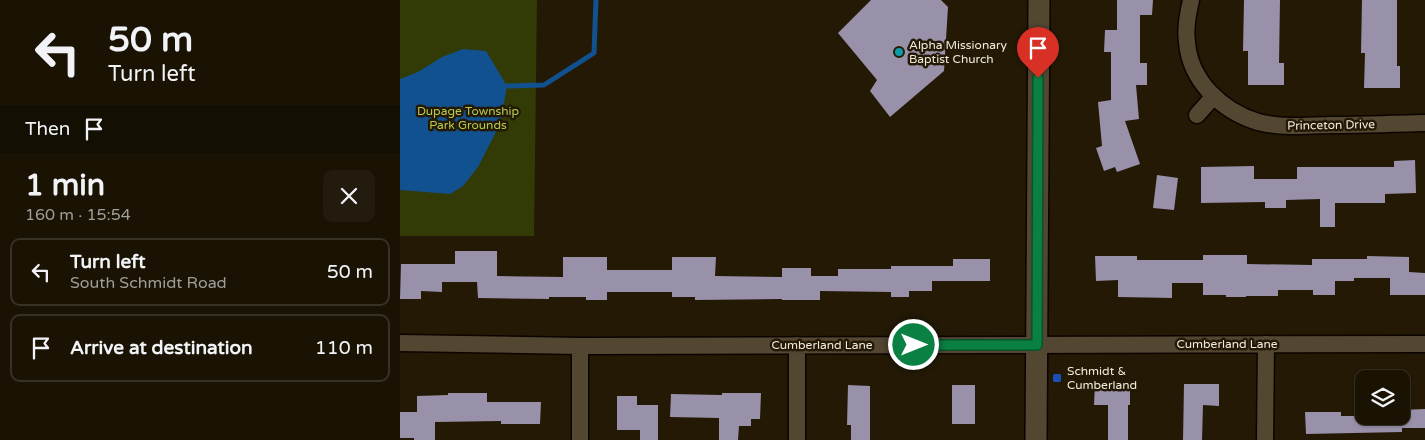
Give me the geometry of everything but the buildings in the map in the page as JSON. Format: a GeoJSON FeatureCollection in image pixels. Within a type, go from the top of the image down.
{"type":"FeatureCollection","features":[{"type":"Feature","properties":{"kind":"street"},"geometry":{"type":"LineString","coordinates":[[1036,440],[1039,0]]}},
{"type":"Feature","properties":{"kind":"street","name":"Princeton Drive"},"geometry":{"type":"LineString","coordinates":[[1191,0],[1186,28],[1191,62],[1198,78],[1214,97],[1236,114],[1259,122],[1288,126],[1425,123]]}},
{"type":"Feature","properties":{"kind":"street"},"geometry":{"type":"LineString","coordinates":[[1197,115],[1214,97]]}},
{"type":"Feature","properties":{"kind":"street","name":"Cumberland Lane"},"geometry":{"type":"LineString","coordinates":[[400,343],[580,346],[1425,344]]}},
{"type":"Feature","properties":{"kind":"street"},"geometry":{"type":"LineString","coordinates":[[796,440],[797,344]]}},
{"type":"Feature","properties":{"kind":"street"},"geometry":{"type":"LineString","coordinates":[[1265,440],[1266,344]]}},
{"type":"Feature","properties":{"kind":"street"},"geometry":{"type":"LineString","coordinates":[[580,346],[580,440]]}},
{"type":"Feature","properties":{"kind":"green space","name":"Dupage Township Park Grounds"},"geometry":{"type":"Polygon","coordinates":[[[400,0],[537,0],[534,236],[400,236],[400,0]]]}},
{"type":"Feature","properties":{"kind":"water"},"geometry":{"type":"Polygon","coordinates":[[[463,49],[486,51],[507,86],[498,128],[478,167],[463,186],[450,194],[400,190],[400,79],[418,72],[442,57],[463,49]]]}},
{"type":"Feature","properties":{"kind":"waterway"},"geometry":{"type":"LineString","coordinates":[[507,86],[544,85],[594,53],[596,0]]}},
{"type":"Feature","properties":{"kind":"place","name":"Alpha Missionary Baptist Church"},"geometry":{"type":"Point","coordinates":[899,52]}},
{"type":"Feature","properties":{"kind":"place","name":"Schmidt & Cumberland"},"geometry":{"type":"Point","coordinates":[1057,378]}},
{"type":"Feature","properties":{"kind":"route"},"geometry":{"type":"LineString","coordinates":[[914,345],[1037,345],[1038,78]]}}]}
